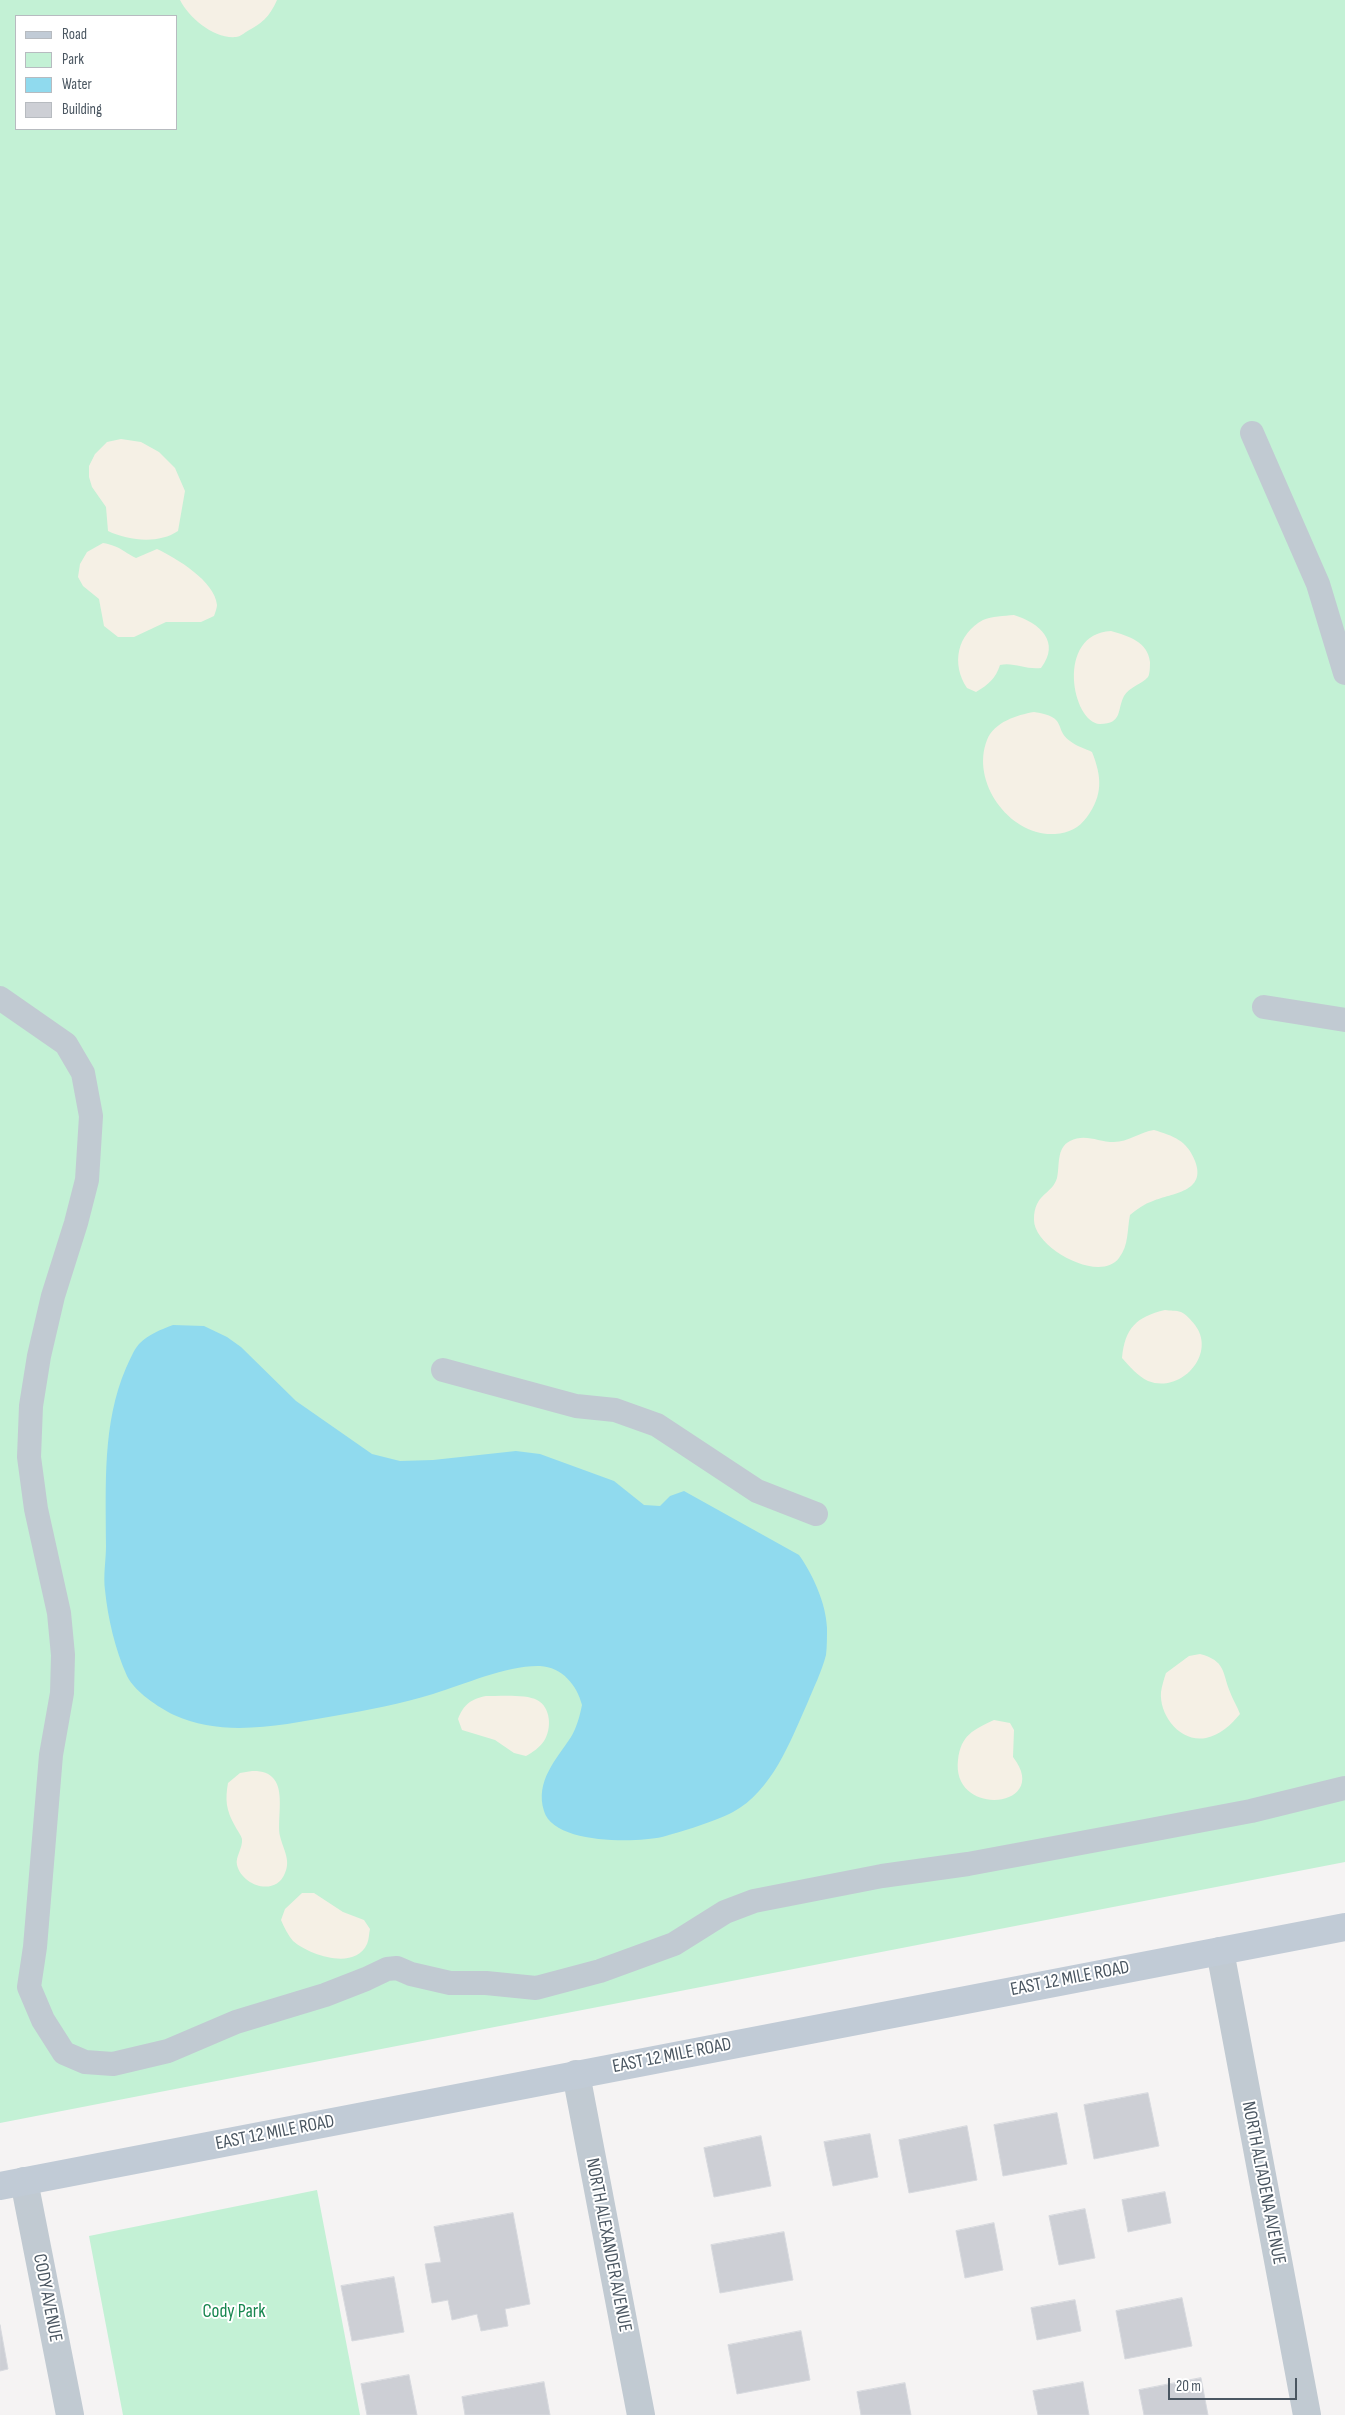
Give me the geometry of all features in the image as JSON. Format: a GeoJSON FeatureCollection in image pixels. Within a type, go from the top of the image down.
{"type":"FeatureCollection","features":[{"type":"Feature","properties":{"kind":"main road","name":"EAST 12 MILE ROAD"},"geometry":{"type":"LineString","coordinates":[[12,2183],[1345,1927]]}},
{"type":"Feature","properties":{"kind":"street","name":"NORTH ALTADENA AVENUE"},"geometry":{"type":"LineString","coordinates":[[1220,1951],[1307,2415]]}},
{"type":"Feature","properties":{"kind":"street","name":"NORTH ALEXANDER AVENUE"},"geometry":{"type":"LineString","coordinates":[[576,2074],[640,2415]]}},
{"type":"Feature","properties":{"kind":"street","name":"CODY AVENUE"},"geometry":{"type":"LineString","coordinates":[[12,2183],[70,2415]]}},
{"type":"Feature","properties":{"kind":"lane"},"geometry":{"type":"LineString","coordinates":[[1252,433],[1318,584],[1345,673]]}},
{"type":"Feature","properties":{"kind":"lane"},"geometry":{"type":"LineString","coordinates":[[0,998],[66,1044],[83,1072],[91,1116],[86,1180],[76,1223],[53,1296],[39,1356],[31,1406],[29,1457],[36,1509],[59,1613],[63,1655],[62,1694],[51,1755],[35,1947],[29,1987],[43,2020],[64,2053],[85,2062],[113,2064],[168,2051],[236,2022],[325,1995],[366,1980],[387,1969],[397,1968],[411,1974],[450,1983],[486,1983],[536,1988],[600,1971],[665,1947],[725,1912],[754,1901],[863,1879],[968,1864],[1251,1811],[1345,1788]]}},
{"type":"Feature","properties":{"kind":"lane"},"geometry":{"type":"LineString","coordinates":[[1264,1007],[1345,1020]]}},
{"type":"Feature","properties":{"kind":"lane"},"geometry":{"type":"LineString","coordinates":[[444,1370],[576,1406],[615,1410],[658,1425],[757,1491],[816,1514]]}},
{"type":"Feature","properties":{"kind":"green space"},"geometry":{"type":"Polygon","coordinates":[[[0,0],[1345,0],[1345,1862],[0,2123],[0,0]]]}},
{"type":"Feature","properties":{"kind":"green space","name":"Cody Park"},"geometry":{"type":"Polygon","coordinates":[[[317,2190],[360,2415],[123,2415],[89,2236],[317,2190]]]}},
{"type":"Feature","properties":{"kind":"sand"},"geometry":{"type":"Polygon","coordinates":[[[180,0],[277,0],[261,23],[240,36],[228,37],[219,35],[203,26],[189,14],[180,0]]]}},
{"type":"Feature","properties":{"kind":"sand"},"geometry":{"type":"Polygon","coordinates":[[[121,439],[141,442],[159,452],[175,468],[185,491],[178,531],[162,538],[144,540],[125,537],[108,531],[106,507],[92,487],[89,477],[89,466],[95,454],[107,442],[121,439]]]}},
{"type":"Feature","properties":{"kind":"sand"},"geometry":{"type":"Polygon","coordinates":[[[103,543],[117,547],[136,558],[157,549],[184,564],[202,579],[215,596],[217,605],[214,616],[201,622],[166,622],[134,637],[118,637],[104,626],[99,599],[83,586],[78,577],[80,564],[87,552],[103,543]]]}},
{"type":"Feature","properties":{"kind":"sand"},"geometry":{"type":"Polygon","coordinates":[[[1014,615],[1032,623],[1045,635],[1049,650],[1047,659],[1041,668],[1010,664],[1000,665],[994,677],[984,687],[976,692],[967,688],[962,679],[958,660],[962,641],[967,633],[983,620],[1014,615]]]}},
{"type":"Feature","properties":{"kind":"sand"},"geometry":{"type":"Polygon","coordinates":[[[1111,631],[1131,638],[1146,649],[1150,662],[1150,672],[1148,677],[1126,693],[1116,719],[1100,724],[1090,720],[1082,709],[1076,695],[1074,678],[1076,661],[1082,647],[1093,636],[1111,631]]]}},
{"type":"Feature","properties":{"kind":"sand"},"geometry":{"type":"Polygon","coordinates":[[[1034,712],[1052,717],[1059,724],[1065,737],[1078,746],[1092,752],[1098,770],[1098,793],[1092,809],[1081,824],[1065,832],[1055,834],[1039,833],[1023,827],[998,804],[989,789],[984,773],[983,757],[990,734],[1007,720],[1034,712]]]}},
{"type":"Feature","properties":{"kind":"sand"},"geometry":{"type":"Polygon","coordinates":[[[1154,1130],[1179,1140],[1188,1148],[1195,1161],[1197,1171],[1196,1179],[1192,1185],[1186,1190],[1147,1204],[1130,1215],[1125,1248],[1119,1258],[1110,1265],[1098,1267],[1084,1265],[1056,1251],[1037,1231],[1034,1220],[1037,1204],[1055,1184],[1062,1148],[1070,1141],[1081,1138],[1119,1142],[1154,1130]]]}},
{"type":"Feature","properties":{"kind":"sand"},"geometry":{"type":"Polygon","coordinates":[[[1165,1310],[1179,1311],[1188,1317],[1201,1336],[1202,1348],[1192,1369],[1183,1377],[1172,1382],[1160,1384],[1144,1379],[1122,1358],[1126,1339],[1134,1325],[1146,1316],[1165,1310]]]}},
{"type":"Feature","properties":{"kind":"sand"},"geometry":{"type":"Polygon","coordinates":[[[1200,1654],[1215,1660],[1222,1668],[1240,1714],[1221,1732],[1206,1738],[1188,1736],[1180,1732],[1168,1718],[1161,1701],[1162,1684],[1166,1673],[1189,1656],[1200,1654]]]}},
{"type":"Feature","properties":{"kind":"sand"},"geometry":{"type":"Polygon","coordinates":[[[486,1696],[527,1697],[542,1703],[549,1719],[549,1725],[547,1736],[536,1750],[526,1756],[514,1753],[495,1740],[462,1730],[458,1719],[463,1710],[472,1701],[486,1696]]]}},
{"type":"Feature","properties":{"kind":"sand"},"geometry":{"type":"Polygon","coordinates":[[[994,1720],[1010,1723],[1014,1730],[1013,1757],[1022,1774],[1020,1787],[1011,1796],[998,1800],[983,1798],[969,1792],[960,1779],[958,1760],[962,1745],[969,1734],[994,1720]]]}},
{"type":"Feature","properties":{"kind":"sand"},"geometry":{"type":"Polygon","coordinates":[[[252,1771],[265,1773],[273,1778],[280,1794],[279,1827],[287,1859],[287,1868],[281,1880],[267,1887],[252,1883],[240,1872],[237,1862],[242,1839],[227,1805],[228,1783],[240,1773],[252,1771]]]}},
{"type":"Feature","properties":{"kind":"sand"},"geometry":{"type":"Polygon","coordinates":[[[302,1893],[314,1893],[343,1912],[364,1920],[370,1929],[368,1942],[361,1952],[353,1957],[343,1959],[332,1958],[310,1951],[293,1941],[281,1920],[285,1909],[302,1893]]]}},
{"type":"Feature","properties":{"kind":"water"},"geometry":{"type":"Polygon","coordinates":[[[173,1325],[204,1326],[227,1337],[241,1347],[296,1401],[372,1454],[400,1461],[433,1460],[516,1451],[540,1454],[614,1481],[644,1505],[660,1506],[670,1496],[684,1491],[799,1555],[814,1580],[824,1609],[827,1628],[826,1655],[794,1734],[769,1779],[759,1792],[733,1812],[708,1823],[662,1837],[633,1840],[596,1839],[562,1830],[551,1822],[544,1811],[542,1790],[553,1763],[573,1733],[582,1705],[580,1698],[567,1678],[548,1667],[528,1667],[501,1672],[409,1701],[347,1714],[253,1728],[213,1726],[193,1722],[161,1708],[135,1688],[127,1676],[116,1645],[105,1590],[106,1478],[109,1433],[118,1389],[135,1350],[147,1338],[173,1325]]]}},
{"type":"Feature","properties":{"kind":"building"},"geometry":{"type":"Polygon","coordinates":[[[1148,2093],[1159,2146],[1094,2159],[1084,2105],[1148,2093]]]}},
{"type":"Feature","properties":{"kind":"building"},"geometry":{"type":"Polygon","coordinates":[[[1057,2113],[1067,2164],[1003,2176],[994,2125],[1057,2113]]]}},
{"type":"Feature","properties":{"kind":"building"},"geometry":{"type":"Polygon","coordinates":[[[967,2126],[977,2180],[909,2193],[899,2140],[967,2126]]]}},
{"type":"Feature","properties":{"kind":"building"},"geometry":{"type":"Polygon","coordinates":[[[870,2134],[878,2177],[833,2186],[824,2142],[870,2134]]]}},
{"type":"Feature","properties":{"kind":"building"},"geometry":{"type":"Polygon","coordinates":[[[761,2136],[771,2186],[714,2197],[704,2148],[761,2136]]]}},
{"type":"Feature","properties":{"kind":"building"},"geometry":{"type":"Polygon","coordinates":[[[1165,2192],[1171,2223],[1128,2232],[1122,2200],[1165,2192]]]}},
{"type":"Feature","properties":{"kind":"building"},"geometry":{"type":"Polygon","coordinates":[[[1085,2209],[1095,2258],[1059,2265],[1049,2216],[1085,2209]]]}},
{"type":"Feature","properties":{"kind":"building"},"geometry":{"type":"Polygon","coordinates":[[[513,2213],[530,2304],[505,2309],[508,2326],[481,2331],[477,2314],[452,2320],[448,2300],[432,2303],[425,2264],[441,2262],[434,2227],[513,2213]]]}},
{"type":"Feature","properties":{"kind":"building"},"geometry":{"type":"Polygon","coordinates":[[[994,2223],[1003,2270],[965,2278],[956,2231],[994,2223]]]}},
{"type":"Feature","properties":{"kind":"building"},"geometry":{"type":"Polygon","coordinates":[[[784,2232],[793,2280],[720,2293],[711,2245],[784,2232]]]}},
{"type":"Feature","properties":{"kind":"building"},"geometry":{"type":"Polygon","coordinates":[[[394,2277],[404,2332],[352,2341],[341,2286],[394,2277]]]}},
{"type":"Feature","properties":{"kind":"building"},"geometry":{"type":"Polygon","coordinates":[[[1182,2298],[1192,2346],[1125,2359],[1116,2311],[1182,2298]]]}},
{"type":"Feature","properties":{"kind":"building"},"geometry":{"type":"Polygon","coordinates":[[[1075,2300],[1081,2331],[1037,2340],[1031,2308],[1075,2300]]]}},
{"type":"Feature","properties":{"kind":"building"},"geometry":{"type":"Polygon","coordinates":[[[0,2325],[8,2369],[0,2371],[0,2325]]]}},
{"type":"Feature","properties":{"kind":"building"},"geometry":{"type":"Polygon","coordinates":[[[801,2331],[810,2380],[737,2394],[728,2345],[801,2331]]]}},
{"type":"Feature","properties":{"kind":"building"},"geometry":{"type":"Polygon","coordinates":[[[409,2375],[417,2415],[367,2415],[361,2384],[409,2375]]]}},
{"type":"Feature","properties":{"kind":"building"},"geometry":{"type":"Polygon","coordinates":[[[1201,2378],[1208,2415],[1144,2415],[1139,2390],[1201,2378]]]}},
{"type":"Feature","properties":{"kind":"building"},"geometry":{"type":"Polygon","coordinates":[[[544,2382],[550,2415],[465,2415],[462,2397],[544,2382]]]}},
{"type":"Feature","properties":{"kind":"building"},"geometry":{"type":"Polygon","coordinates":[[[1083,2382],[1089,2415],[1038,2415],[1033,2391],[1083,2382]]]}},
{"type":"Feature","properties":{"kind":"building"},"geometry":{"type":"Polygon","coordinates":[[[905,2383],[911,2415],[861,2415],[857,2392],[905,2383]]]}}]}
